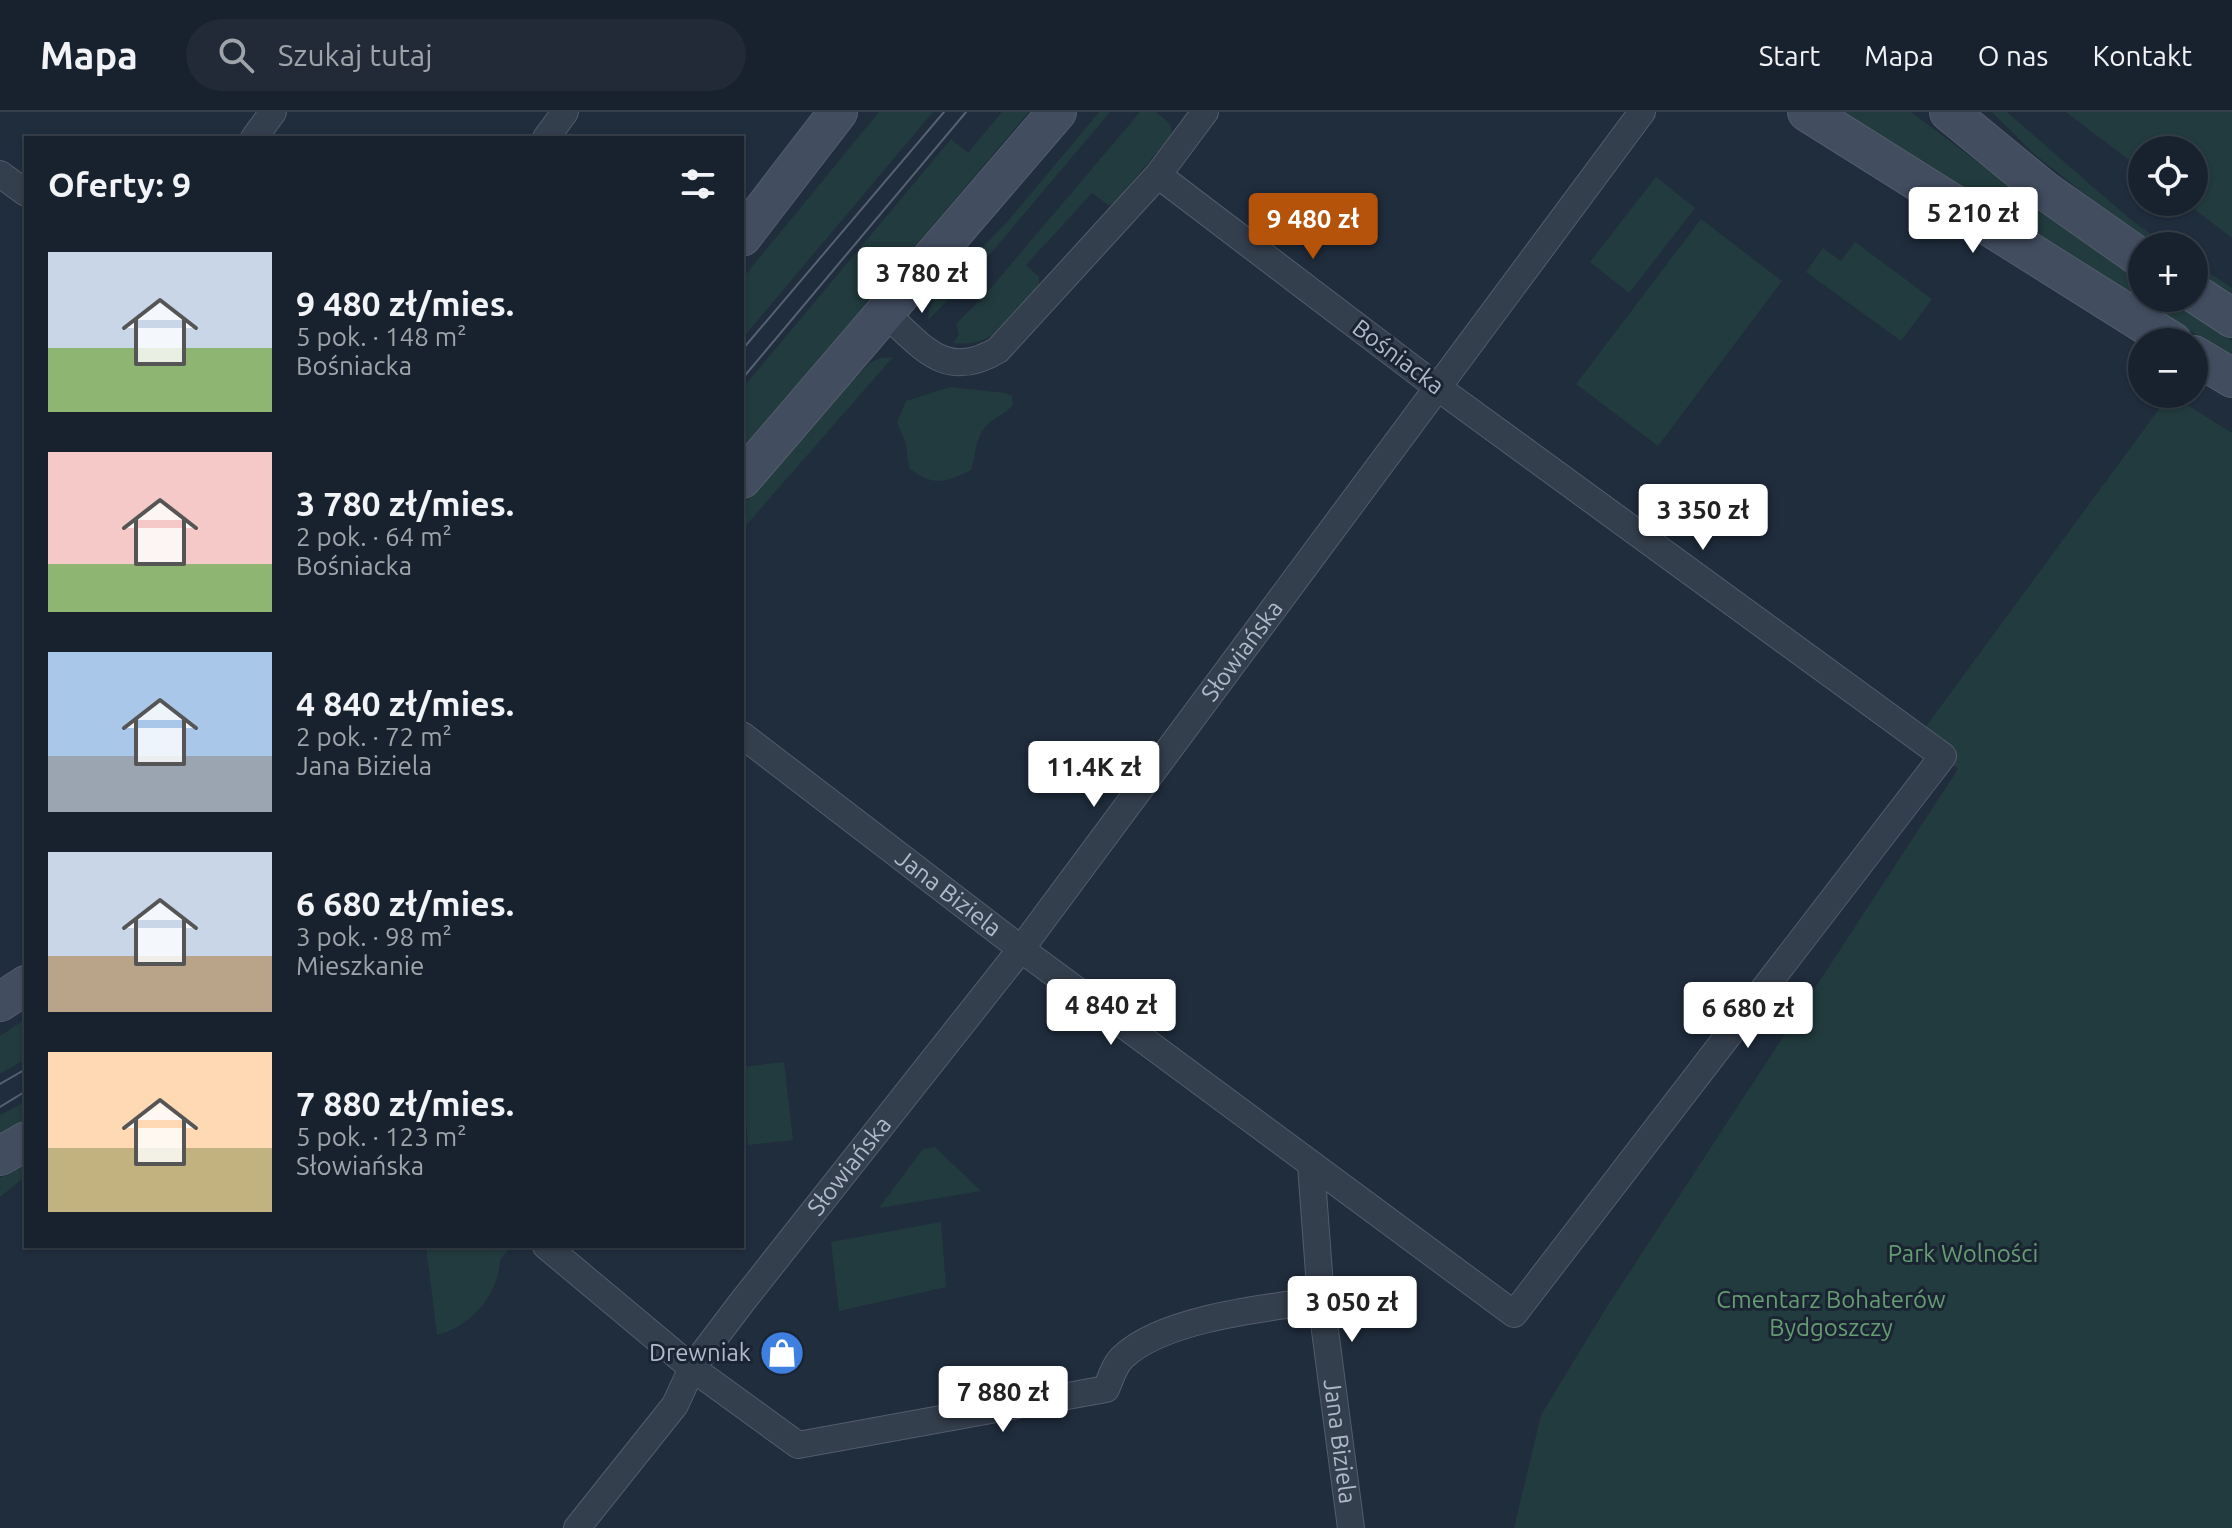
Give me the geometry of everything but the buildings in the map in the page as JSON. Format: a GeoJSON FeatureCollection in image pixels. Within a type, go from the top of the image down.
{"type":"FeatureCollection","features":[{"type":"Feature","properties":{"kind":"main road"},"geometry":{"type":"LineString","coordinates":[[744,234],[838,112]]}},
{"type":"Feature","properties":{"kind":"main road"},"geometry":{"type":"LineString","coordinates":[[744,477],[1057,112]]}},
{"type":"Feature","properties":{"kind":"main road"},"geometry":{"type":"LineString","coordinates":[[1807,112],[2151,328]]}},
{"type":"Feature","properties":{"kind":"main road"},"geometry":{"type":"LineString","coordinates":[[1949,112],[2044,190],[2128,249]]}},
{"type":"Feature","properties":{"kind":"main road"},"geometry":{"type":"LineString","coordinates":[[2208,302],[2232,318]]}},
{"type":"Feature","properties":{"kind":"main road"},"geometry":{"type":"LineString","coordinates":[[2208,363],[2232,378]]}},
{"type":"Feature","properties":{"kind":"main road"},"geometry":{"type":"LineString","coordinates":[[0,1002],[24,986]]}},
{"type":"Feature","properties":{"kind":"main road"},"geometry":{"type":"LineString","coordinates":[[0,1156],[24,1142]]}},
{"type":"Feature","properties":{"kind":"street"},"geometry":{"type":"LineString","coordinates":[[255,136],[273,112]]}},
{"type":"Feature","properties":{"kind":"street"},"geometry":{"type":"LineString","coordinates":[[547,136],[565,112]]}},
{"type":"Feature","properties":{"kind":"street"},"geometry":{"type":"LineString","coordinates":[[884,312],[937,357],[964,365],[980,361],[998,350],[1158,175],[1205,112]]}},
{"type":"Feature","properties":{"kind":"street","name":"Słowiańska"},"geometry":{"type":"LineString","coordinates":[[577,1528],[675,1405],[692,1368],[1021,949],[1642,112]]}},
{"type":"Feature","properties":{"kind":"street"},"geometry":{"type":"LineString","coordinates":[[0,174],[24,192]]}},
{"type":"Feature","properties":{"kind":"street","name":"Bośniacka"},"geometry":{"type":"LineString","coordinates":[[1158,175],[1437,387],[1943,756],[1514,1314]]}},
{"type":"Feature","properties":{"kind":"street","name":"Jana Biziela"},"geometry":{"type":"LineString","coordinates":[[744,737],[1021,949],[1514,1314]]}},
{"type":"Feature","properties":{"kind":"street","name":"Jana Biziela"},"geometry":{"type":"LineString","coordinates":[[1311,1165],[1321,1300],[1351,1528]]}},
{"type":"Feature","properties":{"kind":"street"},"geometry":{"type":"LineString","coordinates":[[548,1248],[692,1368],[798,1445],[1106,1389],[1121,1358],[1146,1339],[1219,1316],[1321,1300]]}},
{"type":"Feature","properties":{"kind":"green space"},"geometry":{"type":"Polygon","coordinates":[[[879,112],[933,112],[744,337],[744,277],[879,112]]]}},
{"type":"Feature","properties":{"kind":"green space"},"geometry":{"type":"Polygon","coordinates":[[[1002,112],[1029,112],[744,448],[744,387],[951,139],[968,153],[1002,112]]]}},
{"type":"Feature","properties":{"kind":"green space"},"geometry":{"type":"Polygon","coordinates":[[[1099,112],[1110,112],[964,285],[928,320],[934,298],[1007,222],[1099,112]]]}},
{"type":"Feature","properties":{"kind":"green space"},"geometry":{"type":"Polygon","coordinates":[[[1140,112],[1156,112],[1171,125],[1172,134],[1114,204],[1108,205],[1092,193],[1026,265],[1039,277],[1039,287],[1012,319],[981,340],[953,343],[959,335],[956,324],[984,296],[1140,112]]]}},
{"type":"Feature","properties":{"kind":"green space"},"geometry":{"type":"Polygon","coordinates":[[[1840,112],[1911,112],[2128,271],[2128,292],[1840,112]]]}},
{"type":"Feature","properties":{"kind":"green space"},"geometry":{"type":"Polygon","coordinates":[[[1992,112],[2007,112],[2148,232],[2134,232],[2033,153],[1992,112]]]}},
{"type":"Feature","properties":{"kind":"green space"},"geometry":{"type":"Polygon","coordinates":[[[2066,112],[2232,112],[2232,238],[2203,216],[2208,216],[2208,136],[2128,136],[2128,159],[2066,112]]]}},
{"type":"Feature","properties":{"kind":"green space"},"geometry":{"type":"Polygon","coordinates":[[[1656,177],[1695,208],[1629,293],[1590,262],[1656,177]]]}},
{"type":"Feature","properties":{"kind":"green space"},"geometry":{"type":"Polygon","coordinates":[[[1701,219],[1782,281],[1658,446],[1576,384],[1701,219]]]}},
{"type":"Feature","properties":{"kind":"green space"},"geometry":{"type":"Polygon","coordinates":[[[1855,242],[1932,299],[1901,341],[1806,272],[1823,248],[1841,261],[1855,242]]]}},
{"type":"Feature","properties":{"kind":"green space"},"geometry":{"type":"Polygon","coordinates":[[[2208,272],[2232,288],[2232,300],[2208,284],[2208,272]]]}},
{"type":"Feature","properties":{"kind":"green space"},"geometry":{"type":"Polygon","coordinates":[[[2160,312],[2187,312],[2232,341],[2232,357],[2208,342],[2208,328],[2186,328],[2160,312]]]}},
{"type":"Feature","properties":{"kind":"green space"},"geometry":{"type":"Polygon","coordinates":[[[893,357],[744,528],[744,504],[831,402],[870,363],[893,357]]]}},
{"type":"Feature","properties":{"kind":"green space"},"geometry":{"type":"Polygon","coordinates":[[[950,387],[1005,393],[1012,396],[1013,404],[983,430],[971,470],[946,480],[932,480],[909,468],[906,444],[897,422],[906,401],[950,387]]]}},
{"type":"Feature","properties":{"kind":"green space","name":"Park Wolności"},"geometry":{"type":"Polygon","coordinates":[[[2160,408],[2192,408],[2232,433],[2232,1528],[1514,1528],[1541,1415],[1608,1305],[1958,769],[1921,741],[1927,725],[2160,408]]]}},
{"type":"Feature","properties":{"kind":"green space"},"geometry":{"type":"Polygon","coordinates":[[[24,1020],[24,1060],[0,1074],[0,1036],[24,1020]]]}},
{"type":"Feature","properties":{"kind":"green space"},"geometry":{"type":"Polygon","coordinates":[[[784,1062],[793,1140],[748,1145],[744,1067],[784,1062]]]}},
{"type":"Feature","properties":{"kind":"green space"},"geometry":{"type":"Polygon","coordinates":[[[24,1102],[24,1125],[0,1140],[0,1115],[24,1102]]]}},
{"type":"Feature","properties":{"kind":"green space"},"geometry":{"type":"Polygon","coordinates":[[[935,1147],[981,1191],[879,1208],[923,1149],[935,1147]]]}},
{"type":"Feature","properties":{"kind":"green space"},"geometry":{"type":"Polygon","coordinates":[[[24,1164],[24,1178],[0,1197],[0,1178],[24,1164]]]}},
{"type":"Feature","properties":{"kind":"green space"},"geometry":{"type":"Polygon","coordinates":[[[941,1222],[946,1287],[839,1311],[831,1242],[941,1222]]]}},
{"type":"Feature","properties":{"kind":"green space"},"geometry":{"type":"Polygon","coordinates":[[[426,1248],[490,1248],[494,1251],[496,1248],[510,1248],[500,1260],[494,1285],[480,1308],[461,1325],[437,1335],[426,1248]]]}},
{"type":"Feature","properties":{"kind":"tram line"},"geometry":{"type":"LineString","coordinates":[[744,348],[944,112]]}},
{"type":"Feature","properties":{"kind":"tram line"},"geometry":{"type":"LineString","coordinates":[[744,377],[966,112]]}},
{"type":"Feature","properties":{"kind":"tram line"},"geometry":{"type":"LineString","coordinates":[[0,1084],[24,1070]]}},
{"type":"Feature","properties":{"kind":"tram line"},"geometry":{"type":"LineString","coordinates":[[0,1107],[24,1092]]}},
{"type":"Feature","properties":{"kind":"place","name":"Drewniak"},"geometry":{"type":"Point","coordinates":[782,1353]}},
{"type":"Feature","properties":{"kind":"park label","name":"Cmentarz Bohaterów Bydgoszczy"},"geometry":{"type":"Point","coordinates":[1831,1314]}}]}
